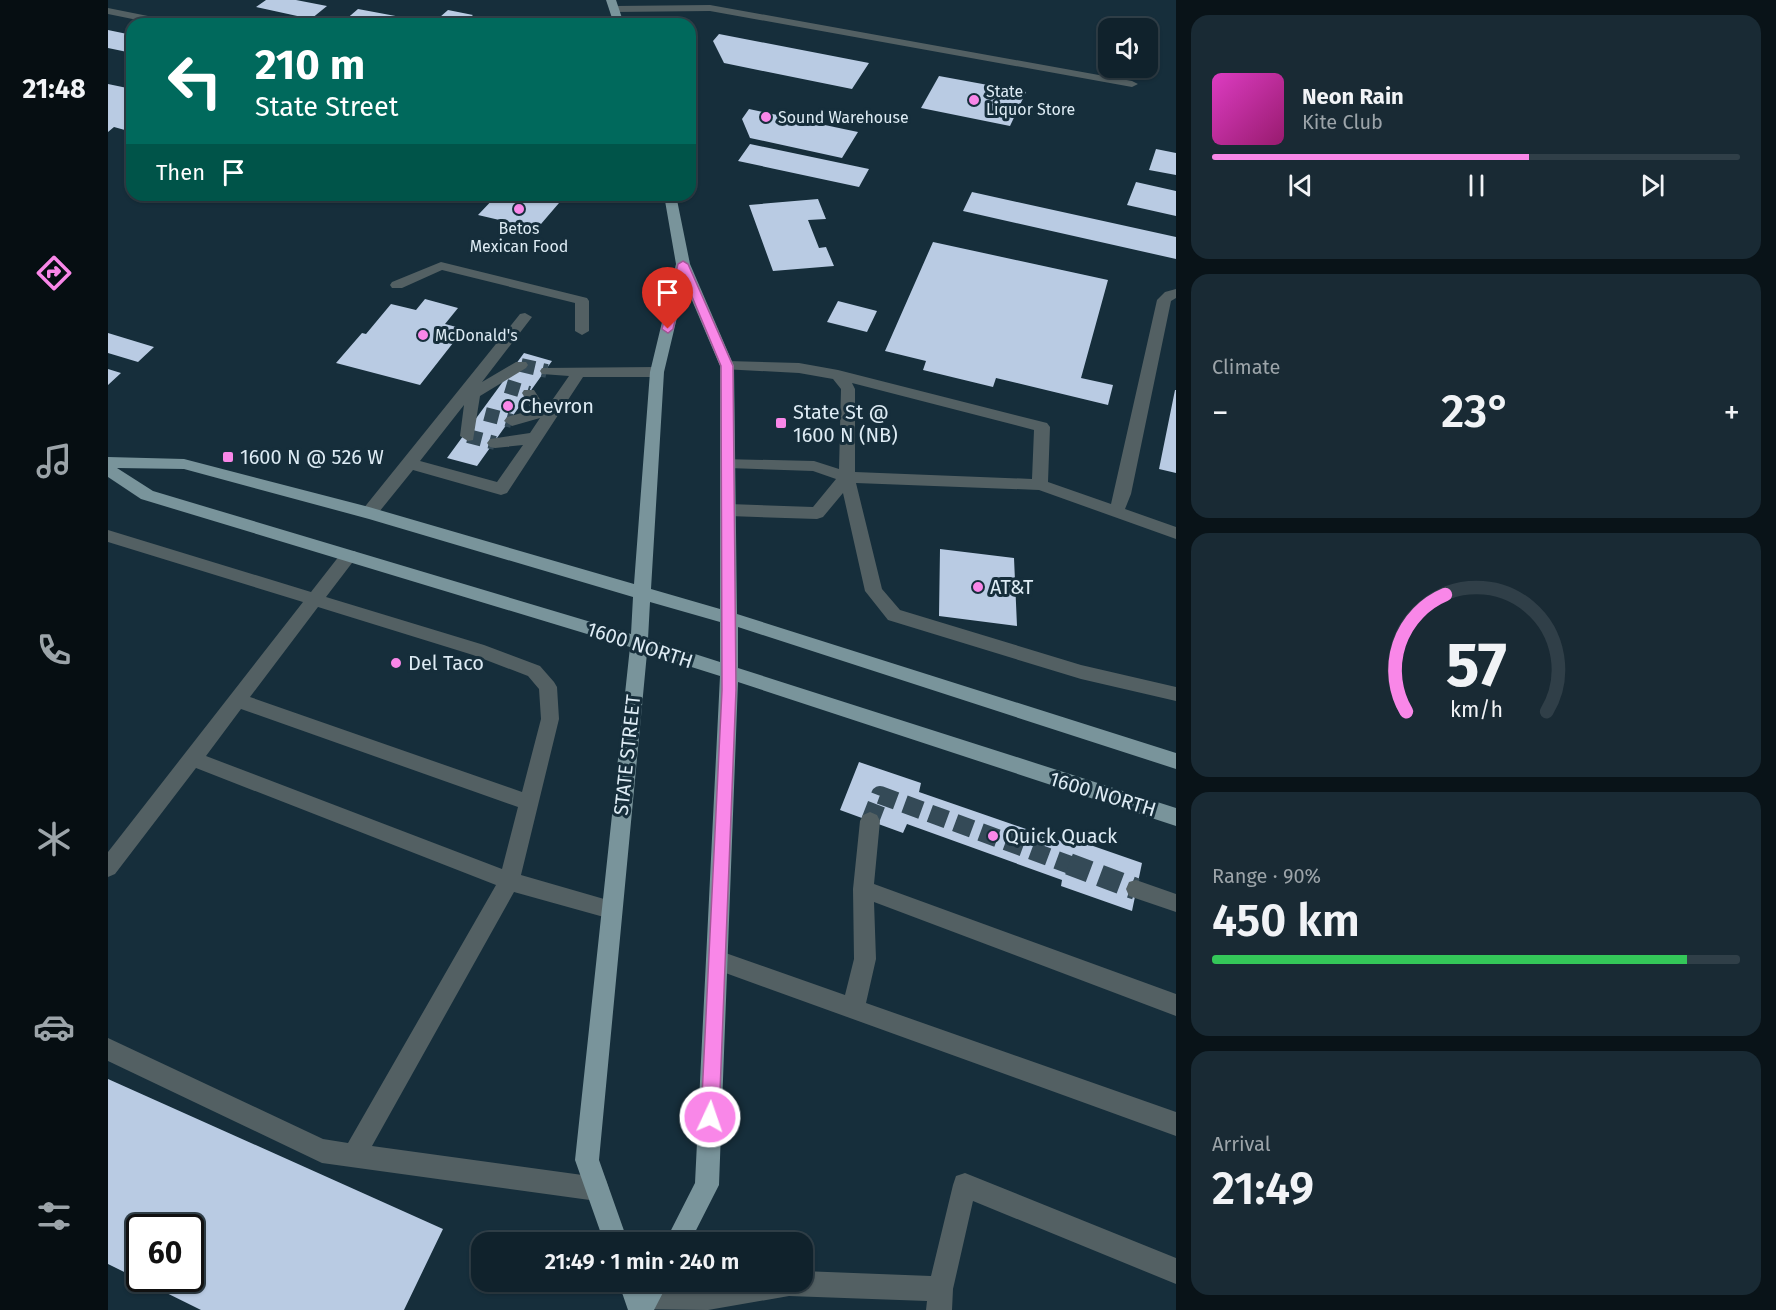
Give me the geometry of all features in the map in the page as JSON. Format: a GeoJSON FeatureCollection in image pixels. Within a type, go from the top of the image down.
{"type":"FeatureCollection","features":[{"type":"Feature","properties":{"kind":"main road","name":"STATE STREET"},"geometry":{"type":"LineString","coordinates":[[671,201],[683,264],[727,366],[729,510],[729,674],[707,1185],[682,1232]]}},
{"type":"Feature","properties":{"kind":"main road","name":"STATE STREET"},"geometry":{"type":"LineString","coordinates":[[612,1232],[587,1160],[639,643],[657,372],[683,264]]}},
{"type":"Feature","properties":{"kind":"main road"},"geometry":{"type":"LineString","coordinates":[[108,462],[184,464],[369,513],[801,639],[1176,761]]}},
{"type":"Feature","properties":{"kind":"main road","name":"1600 NORTH"},"geometry":{"type":"LineString","coordinates":[[108,469],[147,495],[639,643],[1176,817]]}},
{"type":"Feature","properties":{"kind":"main road"},"geometry":{"type":"LineString","coordinates":[[635,1292],[641,1310]]}},
{"type":"Feature","properties":{"kind":"main road"},"geometry":{"type":"LineString","coordinates":[[641,1310],[650,1292]]}},
{"type":"Feature","properties":{"kind":"street"},"geometry":{"type":"LineString","coordinates":[[613,5],[710,8],[1132,84]]}},
{"type":"Feature","properties":{"kind":"street"},"geometry":{"type":"LineString","coordinates":[[108,11],[143,18]]}},
{"type":"Feature","properties":{"kind":"street"},"geometry":{"type":"LineString","coordinates":[[397,285],[441,266],[582,301],[582,331]]}},
{"type":"Feature","properties":{"kind":"street"},"geometry":{"type":"LineString","coordinates":[[1116,512],[1123,494],[1164,300],[1176,293]]}},
{"type":"Feature","properties":{"kind":"street"},"geometry":{"type":"LineString","coordinates":[[369,513],[470,393],[525,317]]}},
{"type":"Feature","properties":{"kind":"street"},"geometry":{"type":"LineString","coordinates":[[470,393],[521,365]]}},
{"type":"Feature","properties":{"kind":"street"},"geometry":{"type":"LineString","coordinates":[[727,366],[799,368],[838,375],[1042,428],[1040,485]]}},
{"type":"Feature","properties":{"kind":"street"},"geometry":{"type":"LineString","coordinates":[[547,371],[657,372]]}},
{"type":"Feature","properties":{"kind":"street"},"geometry":{"type":"LineString","coordinates":[[410,464],[501,489],[535,438],[545,415],[579,372]]}},
{"type":"Feature","properties":{"kind":"street"},"geometry":{"type":"LineString","coordinates":[[838,375],[848,389],[847,477],[874,591],[894,615],[1081,672],[1176,694]]}},
{"type":"Feature","properties":{"kind":"street"},"geometry":{"type":"LineString","coordinates":[[470,393],[506,386]]}},
{"type":"Feature","properties":{"kind":"street"},"geometry":{"type":"LineString","coordinates":[[470,393],[485,414]]}},
{"type":"Feature","properties":{"kind":"street"},"geometry":{"type":"LineString","coordinates":[[468,436],[470,393]]}},
{"type":"Feature","properties":{"kind":"street"},"geometry":{"type":"LineString","coordinates":[[529,393],[545,415]]}},
{"type":"Feature","properties":{"kind":"street"},"geometry":{"type":"LineString","coordinates":[[512,421],[545,415]]}},
{"type":"Feature","properties":{"kind":"street"},"geometry":{"type":"LineString","coordinates":[[495,443],[535,438]]}},
{"type":"Feature","properties":{"kind":"street"},"geometry":{"type":"LineString","coordinates":[[728,463],[814,466],[847,477],[1040,485],[1176,533]]}},
{"type":"Feature","properties":{"kind":"street"},"geometry":{"type":"LineString","coordinates":[[729,510],[816,513],[847,477]]}},
{"type":"Feature","properties":{"kind":"street"},"geometry":{"type":"LineString","coordinates":[[108,536],[478,650],[534,671],[548,687],[549,719],[509,881],[354,1155]]}},
{"type":"Feature","properties":{"kind":"street"},"geometry":{"type":"LineString","coordinates":[[108,868],[349,555]]}},
{"type":"Feature","properties":{"kind":"street"},"geometry":{"type":"LineString","coordinates":[[238,700],[527,802]]}},
{"type":"Feature","properties":{"kind":"street"},"geometry":{"type":"LineString","coordinates":[[193,759],[509,881],[611,910]]}},
{"type":"Feature","properties":{"kind":"street"},"geometry":{"type":"LineString","coordinates":[[853,1010],[865,959],[864,889],[870,822]]}},
{"type":"Feature","properties":{"kind":"street"},"geometry":{"type":"LineString","coordinates":[[864,889],[1176,1005]]}},
{"type":"Feature","properties":{"kind":"street"},"geometry":{"type":"LineString","coordinates":[[1136,889],[1176,903]]}},
{"type":"Feature","properties":{"kind":"street"},"geometry":{"type":"LineString","coordinates":[[717,960],[1176,1124]]}},
{"type":"Feature","properties":{"kind":"street"},"geometry":{"type":"LineString","coordinates":[[108,1048],[322,1151],[597,1189]]}},
{"type":"Feature","properties":{"kind":"street"},"geometry":{"type":"LineString","coordinates":[[641,1310],[789,1283],[940,1300],[964,1185],[1176,1272]]}},
{"type":"Feature","properties":{"kind":"building"},"geometry":{"type":"Polygon","coordinates":[[[266,0],[296,0],[327,6],[312,18],[256,7],[266,0]]]}},
{"type":"Feature","properties":{"kind":"building"},"geometry":{"type":"Polygon","coordinates":[[[358,9],[406,18],[348,18],[358,9]]]}},
{"type":"Feature","properties":{"kind":"building"},"geometry":{"type":"Polygon","coordinates":[[[448,10],[473,15],[470,18],[439,18],[448,10]]]}},
{"type":"Feature","properties":{"kind":"building"},"geometry":{"type":"Polygon","coordinates":[[[108,30],[126,34],[126,52],[108,48],[108,30]]]}},
{"type":"Feature","properties":{"kind":"building"},"geometry":{"type":"Polygon","coordinates":[[[719,34],[869,63],[852,89],[724,63],[713,41],[719,34]]]}},
{"type":"Feature","properties":{"kind":"building","name":"State Liquor Store"},"geometry":{"type":"Polygon","coordinates":[[[939,76],[1026,92],[1010,126],[921,108],[939,76]]]}},
{"type":"Feature","properties":{"kind":"building"},"geometry":{"type":"Polygon","coordinates":[[[108,84],[126,88],[126,130],[114,127],[108,132],[108,84]]]}},
{"type":"Feature","properties":{"kind":"building"},"geometry":{"type":"Polygon","coordinates":[[[749,109],[858,132],[842,158],[750,138],[742,119],[749,109]]]}},
{"type":"Feature","properties":{"kind":"building"},"geometry":{"type":"Polygon","coordinates":[[[750,144],[869,169],[859,187],[738,161],[750,144]]]}},
{"type":"Feature","properties":{"kind":"building"},"geometry":{"type":"Polygon","coordinates":[[[1156,149],[1176,153],[1176,175],[1149,170],[1156,149]]]}},
{"type":"Feature","properties":{"kind":"building"},"geometry":{"type":"Polygon","coordinates":[[[1136,182],[1176,191],[1176,216],[1127,205],[1136,182]]]}},
{"type":"Feature","properties":{"kind":"building"},"geometry":{"type":"Polygon","coordinates":[[[972,192],[1176,237],[1176,259],[963,211],[972,192]]]}},
{"type":"Feature","properties":{"kind":"building"},"geometry":{"type":"Polygon","coordinates":[[[818,199],[826,219],[808,220],[819,248],[826,247],[834,266],[773,271],[749,205],[818,199]]]}},
{"type":"Feature","properties":{"kind":"building","name":"Betos Mexican Food"},"geometry":{"type":"Polygon","coordinates":[[[491,201],[554,201],[559,203],[541,224],[538,223],[533,228],[478,215],[491,201]]]}},
{"type":"Feature","properties":{"kind":"building"},"geometry":{"type":"Polygon","coordinates":[[[933,242],[1108,280],[1081,378],[1113,385],[1108,405],[996,378],[993,387],[923,370],[926,361],[885,351],[933,242]]]}},
{"type":"Feature","properties":{"kind":"building"},"geometry":{"type":"Polygon","coordinates":[[[425,299],[458,308],[445,324],[464,329],[420,385],[336,363],[362,333],[366,334],[391,304],[416,310],[425,299]]]}},
{"type":"Feature","properties":{"kind":"building"},"geometry":{"type":"Polygon","coordinates":[[[838,301],[877,311],[867,332],[827,322],[838,301]]]}},
{"type":"Feature","properties":{"kind":"building"},"geometry":{"type":"Polygon","coordinates":[[[108,333],[154,347],[138,362],[108,353],[108,333]]]}},
{"type":"Feature","properties":{"kind":"building"},"geometry":{"type":"Polygon","coordinates":[[[524,353],[552,361],[477,466],[447,458],[524,353]]]}},
{"type":"Feature","properties":{"kind":"building"},"geometry":{"type":"Polygon","coordinates":[[[108,369],[121,373],[108,385],[108,369]]]}},
{"type":"Feature","properties":{"kind":"building"},"geometry":{"type":"Polygon","coordinates":[[[1176,390],[1176,473],[1159,469],[1176,390]]]}},
{"type":"Feature","properties":{"kind":"building","name":"AT&T"},"geometry":{"type":"Polygon","coordinates":[[[940,549],[1014,558],[1017,626],[939,616],[940,549]]]}},
{"type":"Feature","properties":{"kind":"building","name":"Quick Quack"},"geometry":{"type":"Polygon","coordinates":[[[859,762],[921,783],[919,792],[1072,845],[1073,839],[1142,863],[1132,911],[1061,886],[1062,880],[907,824],[903,833],[840,810],[859,762]]]}},
{"type":"Feature","properties":{"kind":"building"},"geometry":{"type":"Polygon","coordinates":[[[108,1079],[443,1229],[404,1310],[201,1310],[165,1292],[204,1292],[204,1214],[126,1214],[126,1273],[108,1264],[108,1079]]]}},
{"type":"Feature","properties":{"kind":"tunnel"},"geometry":{"type":"LineString","coordinates":[[521,365],[547,371]]}},
{"type":"Feature","properties":{"kind":"tunnel"},"geometry":{"type":"LineString","coordinates":[[506,386],[529,393]]}},
{"type":"Feature","properties":{"kind":"tunnel"},"geometry":{"type":"LineString","coordinates":[[485,414],[512,421]]}},
{"type":"Feature","properties":{"kind":"tunnel"},"geometry":{"type":"LineString","coordinates":[[468,436],[495,443]]}},
{"type":"Feature","properties":{"kind":"tunnel"},"geometry":{"type":"LineString","coordinates":[[870,821],[880,795],[1073,866]]}},
{"type":"Feature","properties":{"kind":"tunnel"},"geometry":{"type":"LineString","coordinates":[[1069,864],[1136,889]]}},
{"type":"Feature","properties":{"kind":"place","name":"State Liquor Store"},"geometry":{"type":"Point","coordinates":[974,100]}},
{"type":"Feature","properties":{"kind":"place","name":"Sound Warehouse"},"geometry":{"type":"Point","coordinates":[766,117]}},
{"type":"Feature","properties":{"kind":"place","name":"Betos Mexican Food"},"geometry":{"type":"Point","coordinates":[519,209]}},
{"type":"Feature","properties":{"kind":"place","name":"McDonald's"},"geometry":{"type":"Point","coordinates":[423,335]}},
{"type":"Feature","properties":{"kind":"place","name":"Chevron"},"geometry":{"type":"Point","coordinates":[508,406]}},
{"type":"Feature","properties":{"kind":"place","name":"State St @ 1600 N (NB)"},"geometry":{"type":"Point","coordinates":[781,423]}},
{"type":"Feature","properties":{"kind":"place","name":"1600 N @ 526 W"},"geometry":{"type":"Point","coordinates":[228,457]}},
{"type":"Feature","properties":{"kind":"place","name":"AT&T"},"geometry":{"type":"Point","coordinates":[978,587]}},
{"type":"Feature","properties":{"kind":"place","name":"Del Taco"},"geometry":{"type":"Point","coordinates":[396,663]}},
{"type":"Feature","properties":{"kind":"place","name":"Quick Quack"},"geometry":{"type":"Point","coordinates":[993,836]}},
{"type":"Feature","properties":{"kind":"route"},"geometry":{"type":"LineString","coordinates":[[668,329],[683,264],[727,366],[729,690],[710,1117]]}}]}
